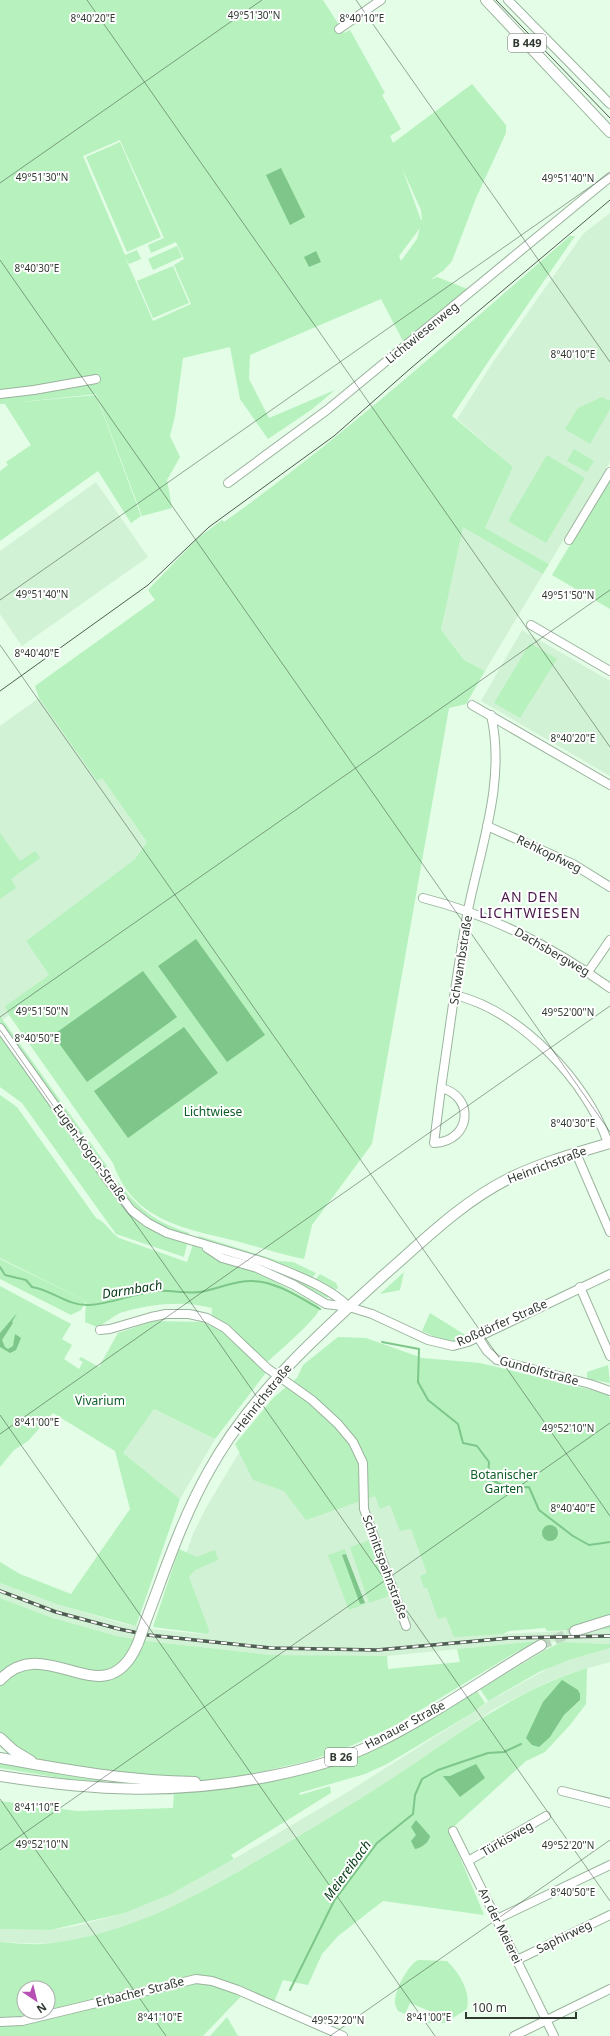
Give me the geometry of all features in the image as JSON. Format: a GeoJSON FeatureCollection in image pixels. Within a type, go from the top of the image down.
{"type":"FeatureCollection","features":[{"type":"Feature","properties":{"kind":"main road","name":"B 449"},"geometry":{"type":"LineString","coordinates":[[486,0],[610,132]]}},
{"type":"Feature","properties":{"kind":"main road","name":"Heinrichstraße"},"geometry":{"type":"LineString","coordinates":[[0,1680],[6,1674],[18,1668],[40,1664],[94,1676],[109,1676],[126,1666],[138,1643],[182,1524],[198,1491],[225,1445],[278,1377],[348,1307],[414,1249],[482,1194],[508,1179],[532,1168],[609,1143]]}},
{"type":"Feature","properties":{"kind":"main road"},"geometry":{"type":"LineString","coordinates":[[575,1631],[610,1620]]}},
{"type":"Feature","properties":{"kind":"main road","name":"Hanauer Straße"},"geometry":{"type":"LineString","coordinates":[[233,1783],[310,1768],[373,1745],[410,1725],[541,1645]]}},
{"type":"Feature","properties":{"kind":"main road"},"geometry":{"type":"LineString","coordinates":[[0,1738],[13,1750],[33,1763],[42,1766]]}},
{"type":"Feature","properties":{"kind":"main road","name":"B 26"},"geometry":{"type":"LineString","coordinates":[[0,1758],[42,1766],[146,1781],[233,1783]]}},
{"type":"Feature","properties":{"kind":"main road","name":"B 26"},"geometry":{"type":"LineString","coordinates":[[0,1776],[73,1786],[130,1790],[177,1789],[233,1783]]}},
{"type":"Feature","properties":{"kind":"street"},"geometry":{"type":"LineString","coordinates":[[339,29],[381,0]]}},
{"type":"Feature","properties":{"kind":"street"},"geometry":{"type":"LineString","coordinates":[[508,0],[610,104]]}},
{"type":"Feature","properties":{"kind":"street","name":"Lichtwiesenweg"},"geometry":{"type":"LineString","coordinates":[[228,483],[327,410],[610,177]]}},
{"type":"Feature","properties":{"kind":"street"},"geometry":{"type":"LineString","coordinates":[[0,394],[34,390],[96,379]]}},
{"type":"Feature","properties":{"kind":"street"},"geometry":{"type":"LineString","coordinates":[[569,540],[610,472]]}},
{"type":"Feature","properties":{"kind":"street"},"geometry":{"type":"LineString","coordinates":[[532,625],[610,671]]}},
{"type":"Feature","properties":{"kind":"street"},"geometry":{"type":"LineString","coordinates":[[472,705],[610,785]]}},
{"type":"Feature","properties":{"kind":"street","name":"Schwambstraße"},"geometry":{"type":"LineString","coordinates":[[441,1088],[451,1090],[460,1099],[464,1111],[464,1125],[456,1136],[444,1142],[434,1143],[441,1088],[468,910],[487,826],[496,775],[496,742],[491,715]]}},
{"type":"Feature","properties":{"kind":"street","name":"Rehkopfweg"},"geometry":{"type":"LineString","coordinates":[[487,826],[573,864],[610,887]]}},
{"type":"Feature","properties":{"kind":"street","name":"Dachsbergweg"},"geometry":{"type":"LineString","coordinates":[[424,898],[468,910],[525,936],[588,972],[610,988]]}},
{"type":"Feature","properties":{"kind":"street"},"geometry":{"type":"LineString","coordinates":[[588,972],[610,940]]}},
{"type":"Feature","properties":{"kind":"street"},"geometry":{"type":"LineString","coordinates":[[455,996],[466,998],[507,1020],[544,1049],[582,1091],[597,1116],[609,1143]]}},
{"type":"Feature","properties":{"kind":"street","name":"Eugen-Kogon-Straße"},"geometry":{"type":"LineString","coordinates":[[1,1030],[119,1197],[131,1210],[148,1223],[166,1233],[264,1262],[336,1295],[348,1307]]}},
{"type":"Feature","properties":{"kind":"street"},"geometry":{"type":"LineString","coordinates":[[576,1153],[610,1232]]}},
{"type":"Feature","properties":{"kind":"street","name":"Eugen-Kogon-Straße"},"geometry":{"type":"LineString","coordinates":[[202,1244],[222,1258],[257,1268],[294,1285],[326,1304],[348,1307]]}},
{"type":"Feature","properties":{"kind":"street","name":"Roßdörfer Straße"},"geometry":{"type":"LineString","coordinates":[[348,1307],[372,1314],[428,1340],[443,1345],[460,1345],[610,1274]]}},
{"type":"Feature","properties":{"kind":"street"},"geometry":{"type":"LineString","coordinates":[[580,1287],[610,1356]]}},
{"type":"Feature","properties":{"kind":"street","name":"Schnittspahnstraße"},"geometry":{"type":"LineString","coordinates":[[100,1330],[110,1329],[144,1318],[166,1314],[200,1315],[225,1328],[278,1377],[316,1404],[338,1424],[353,1442],[363,1463],[364,1509],[406,1626]]}},
{"type":"Feature","properties":{"kind":"street","name":"Gundolfstraße"},"geometry":{"type":"LineString","coordinates":[[478,1337],[487,1352],[497,1360],[590,1384],[610,1391]]}},
{"type":"Feature","properties":{"kind":"street"},"geometry":{"type":"LineString","coordinates":[[562,1790],[610,1804]]}},
{"type":"Feature","properties":{"kind":"street","name":"Türkisweg"},"geometry":{"type":"LineString","coordinates":[[468,1861],[546,1816]]}},
{"type":"Feature","properties":{"kind":"street","name":"An der Meierei"},"geometry":{"type":"LineString","coordinates":[[453,1831],[554,2036]]}},
{"type":"Feature","properties":{"kind":"street"},"geometry":{"type":"LineString","coordinates":[[497,1919],[610,1865]]}},
{"type":"Feature","properties":{"kind":"street","name":"Saphirweg"},"geometry":{"type":"LineString","coordinates":[[517,1960],[610,1915]]}},
{"type":"Feature","properties":{"kind":"street","name":"Erbacher Straße"},"geometry":{"type":"LineString","coordinates":[[0,2022],[22,2021],[196,1979],[212,1981],[233,1988],[343,2036]]}},
{"type":"Feature","properties":{"kind":"street"},"geometry":{"type":"LineString","coordinates":[[514,2036],[610,1989]]}},
{"type":"Feature","properties":{"kind":"shaded area"},"geometry":{"type":"Polygon","coordinates":[[[281,168],[305,217],[290,225],[266,175],[281,168]]]}},
{"type":"Feature","properties":{"kind":"shaded area"},"geometry":{"type":"Polygon","coordinates":[[[610,213],[610,462],[549,564],[485,528],[513,467],[457,419],[493,362],[583,234],[610,213]]]}},
{"type":"Feature","properties":{"kind":"shaded area"},"geometry":{"type":"Polygon","coordinates":[[[316,251],[321,262],[309,267],[304,257],[316,251]]]}},
{"type":"Feature","properties":{"kind":"shaded area"},"geometry":{"type":"Polygon","coordinates":[[[96,482],[148,557],[22,646],[0,614],[0,551],[96,482]]]}},
{"type":"Feature","properties":{"kind":"shaded area"},"geometry":{"type":"Polygon","coordinates":[[[463,526],[543,574],[485,671],[464,660],[441,630],[463,526]]]}},
{"type":"Feature","properties":{"kind":"shaded area"},"geometry":{"type":"Polygon","coordinates":[[[522,630],[610,681],[610,776],[481,701],[522,630]]]}},
{"type":"Feature","properties":{"kind":"shaded area"},"geometry":{"type":"Polygon","coordinates":[[[39,698],[97,781],[102,778],[147,842],[135,859],[26,941],[49,975],[5,1006],[9,1015],[0,1022],[0,726],[39,698]]]}},
{"type":"Feature","properties":{"kind":"shaded area"},"geometry":{"type":"Polygon","coordinates":[[[196,939],[265,1035],[227,1062],[158,966],[196,939]]]}},
{"type":"Feature","properties":{"kind":"shaded area"},"geometry":{"type":"Polygon","coordinates":[[[143,971],[177,1017],[87,1082],[53,1035],[143,971]]]}},
{"type":"Feature","properties":{"kind":"shaded area"},"geometry":{"type":"Polygon","coordinates":[[[184,1027],[218,1073],[128,1138],[94,1091],[184,1027]]]}},
{"type":"Feature","properties":{"kind":"shaded area"},"geometry":{"type":"Polygon","coordinates":[[[17,1313],[12,1322],[13,1323],[2,1340],[5,1347],[8,1349],[13,1346],[15,1334],[21,1338],[16,1350],[10,1353],[0,1347],[0,1333],[17,1313]]]}},
{"type":"Feature","properties":{"kind":"shaded area"},"geometry":{"type":"Polygon","coordinates":[[[286,1393],[313,1407],[504,1634],[610,1629],[610,1644],[538,1641],[377,1657],[271,1655],[147,1641],[117,1636],[53,1618],[0,1598],[0,1583],[59,1605],[121,1623],[152,1629],[211,1635],[161,1626],[193,1534],[207,1506],[237,1456],[286,1393]]]}},
{"type":"Feature","properties":{"kind":"shaded area"},"geometry":{"type":"Polygon","coordinates":[[[154,1409],[215,1439],[180,1499],[123,1453],[154,1409]]]}},
{"type":"Feature","properties":{"kind":"shaded area"},"geometry":{"type":"Polygon","coordinates":[[[550,1525],[557,1530],[558,1533],[553,1540],[550,1541],[543,1536],[542,1533],[547,1526],[550,1525]]]}},
{"type":"Feature","properties":{"kind":"shaded area"},"geometry":{"type":"Polygon","coordinates":[[[346,1554],[365,1603],[360,1604],[342,1555],[346,1554]]]}},
{"type":"Feature","properties":{"kind":"shaded area"},"geometry":{"type":"Polygon","coordinates":[[[610,1648],[610,1662],[574,1672],[548,1682],[494,1709],[363,1798],[297,1838],[177,1906],[129,1926],[79,1939],[51,1944],[0,1942],[0,1929],[50,1930],[76,1926],[125,1913],[171,1894],[343,1795],[474,1712],[495,1696],[500,1695],[551,1667],[610,1648]]]}},
{"type":"Feature","properties":{"kind":"shaded area"},"geometry":{"type":"Polygon","coordinates":[[[562,1680],[578,1690],[580,1700],[564,1715],[550,1737],[539,1747],[532,1745],[526,1738],[543,1702],[562,1680]]]}},
{"type":"Feature","properties":{"kind":"shaded area"},"geometry":{"type":"Polygon","coordinates":[[[476,1764],[485,1778],[460,1797],[443,1776],[450,1776],[476,1764]]]}},
{"type":"Feature","properties":{"kind":"shaded area"},"geometry":{"type":"Polygon","coordinates":[[[416,1820],[430,1836],[424,1845],[415,1849],[411,1841],[416,1835],[411,1827],[416,1820]]]}},
{"type":"Feature","properties":{"kind":"green space"},"geometry":{"type":"Polygon","coordinates":[[[0,0],[323,0],[344,33],[350,30],[385,93],[382,95],[401,129],[390,136],[393,143],[472,84],[506,125],[506,133],[476,198],[452,261],[444,270],[430,280],[437,277],[470,290],[404,343],[381,299],[250,355],[249,379],[269,418],[335,390],[311,410],[268,439],[240,399],[230,347],[183,358],[175,416],[170,436],[180,457],[167,480],[172,508],[142,516],[96,394],[12,403],[96,395],[141,516],[131,523],[98,471],[0,541],[0,471],[8,465],[6,462],[31,445],[5,404],[0,404],[0,0]],[[120,140],[83,156],[125,255],[137,250],[141,259],[129,264],[125,257],[153,321],[191,304],[174,265],[184,259],[176,242],[151,253],[148,245],[164,238],[120,140]],[[402,168],[421,220],[422,220],[421,210],[402,168]],[[420,228],[399,256],[401,261],[417,239],[420,228]]]}},
{"type":"Feature","properties":{"kind":"green space"},"geometry":{"type":"Polygon","coordinates":[[[120,142],[161,237],[127,252],[86,157],[120,142]]]}},
{"type":"Feature","properties":{"kind":"green space","name":"Lichtwiese"},"geometry":{"type":"Polygon","coordinates":[[[570,236],[575,236],[452,416],[513,467],[485,528],[549,564],[543,574],[463,527],[441,630],[464,660],[485,671],[466,704],[449,708],[372,1144],[312,1225],[304,1259],[180,1226],[162,1219],[147,1210],[133,1198],[122,1182],[113,1163],[9,1015],[5,1006],[49,975],[26,941],[135,859],[147,842],[102,778],[97,781],[39,698],[35,686],[155,600],[148,590],[198,538],[222,520],[224,522],[314,454],[443,347],[570,236]]]}},
{"type":"Feature","properties":{"kind":"green space"},"geometry":{"type":"Polygon","coordinates":[[[177,246],[182,257],[153,270],[148,259],[177,246]]]}},
{"type":"Feature","properties":{"kind":"green space"},"geometry":{"type":"Polygon","coordinates":[[[173,266],[189,303],[153,318],[137,281],[173,266]]]}},
{"type":"Feature","properties":{"kind":"green space"},"geometry":{"type":"Polygon","coordinates":[[[602,397],[610,401],[610,409],[590,444],[565,429],[578,408],[602,397]]]}},
{"type":"Feature","properties":{"kind":"green space"},"geometry":{"type":"Polygon","coordinates":[[[574,449],[594,461],[587,472],[567,461],[574,449]]]}},
{"type":"Feature","properties":{"kind":"green space"},"geometry":{"type":"Polygon","coordinates":[[[547,455],[585,478],[546,543],[508,521],[547,455]]]}},
{"type":"Feature","properties":{"kind":"green space"},"geometry":{"type":"Polygon","coordinates":[[[610,479],[610,609],[552,575],[610,479]]]}},
{"type":"Feature","properties":{"kind":"green space"},"geometry":{"type":"Polygon","coordinates":[[[530,643],[557,659],[520,718],[494,703],[530,643]]]}},
{"type":"Feature","properties":{"kind":"green space"},"geometry":{"type":"Polygon","coordinates":[[[0,833],[20,861],[35,851],[40,858],[11,879],[16,888],[0,899],[0,833]]]}},
{"type":"Feature","properties":{"kind":"green space"},"geometry":{"type":"Polygon","coordinates":[[[0,1016],[114,1176],[109,1176],[0,1022],[0,1016]]]}},
{"type":"Feature","properties":{"kind":"green space"},"geometry":{"type":"Polygon","coordinates":[[[0,1036],[119,1202],[134,1217],[158,1233],[187,1244],[184,1257],[116,1234],[22,1103],[0,1087],[0,1036]]]}},
{"type":"Feature","properties":{"kind":"green space","name":"Vivarium"},"geometry":{"type":"Polygon","coordinates":[[[0,1095],[17,1107],[96,1218],[103,1222],[119,1238],[187,1262],[193,1245],[265,1276],[316,1304],[320,1308],[312,1320],[265,1364],[265,1374],[215,1439],[154,1409],[123,1453],[180,1499],[136,1626],[59,1605],[0,1583],[0,1562],[20,1574],[71,1594],[130,1509],[115,1451],[53,1413],[28,1441],[14,1450],[0,1467],[0,1286],[71,1324],[62,1339],[72,1345],[64,1359],[79,1369],[83,1362],[79,1360],[81,1357],[99,1367],[118,1333],[154,1321],[200,1322],[211,1325],[212,1308],[190,1304],[156,1305],[120,1313],[97,1327],[85,1322],[86,1301],[0,1258],[0,1095]]]}},
{"type":"Feature","properties":{"kind":"green space"},"geometry":{"type":"Polygon","coordinates":[[[118,1182],[141,1208],[157,1219],[189,1233],[189,1236],[168,1228],[140,1212],[117,1187],[118,1182]]]}},
{"type":"Feature","properties":{"kind":"green space"},"geometry":{"type":"Polygon","coordinates":[[[199,1236],[279,1261],[293,1262],[316,1273],[311,1279],[195,1239],[199,1236]]]}},
{"type":"Feature","properties":{"kind":"green space"},"geometry":{"type":"Polygon","coordinates":[[[227,1255],[270,1267],[329,1296],[327,1298],[295,1282],[226,1257],[227,1255]]]}},
{"type":"Feature","properties":{"kind":"green space"},"geometry":{"type":"Polygon","coordinates":[[[0,1259],[86,1301],[81,1310],[71,1315],[0,1279],[0,1259]]]}},
{"type":"Feature","properties":{"kind":"green space"},"geometry":{"type":"Polygon","coordinates":[[[404,1272],[400,1290],[380,1294],[404,1272]]]}},
{"type":"Feature","properties":{"kind":"green space"},"geometry":{"type":"Polygon","coordinates":[[[320,1274],[336,1283],[338,1288],[335,1290],[315,1280],[320,1274]]]}},
{"type":"Feature","properties":{"kind":"green space"},"geometry":{"type":"Polygon","coordinates":[[[430,1313],[470,1338],[464,1341],[452,1342],[440,1339],[422,1331],[430,1313]]]}},
{"type":"Feature","properties":{"kind":"green space","name":"Botanischer Garten"},"geometry":{"type":"Polygon","coordinates":[[[338,1337],[366,1338],[422,1358],[480,1363],[608,1394],[610,1399],[610,1629],[547,1631],[545,1628],[509,1631],[503,1634],[454,1637],[446,1617],[438,1619],[427,1588],[424,1588],[420,1576],[427,1573],[411,1529],[400,1531],[390,1505],[380,1509],[375,1496],[306,1520],[284,1491],[253,1480],[235,1444],[274,1397],[297,1378],[303,1365],[338,1337]]]}},
{"type":"Feature","properties":{"kind":"green space"},"geometry":{"type":"Polygon","coordinates":[[[608,1365],[610,1383],[587,1379],[587,1372],[608,1365]]]}},
{"type":"Feature","properties":{"kind":"green space"},"geometry":{"type":"Polygon","coordinates":[[[370,1540],[389,1596],[369,1603],[350,1547],[370,1540]]]}},
{"type":"Feature","properties":{"kind":"green space"},"geometry":{"type":"Polygon","coordinates":[[[179,1549],[197,1557],[215,1550],[218,1560],[195,1570],[189,1577],[209,1630],[208,1634],[153,1627],[179,1549]]]}},
{"type":"Feature","properties":{"kind":"green space"},"geometry":{"type":"Polygon","coordinates":[[[345,1549],[346,1554],[342,1555],[360,1604],[365,1603],[349,1610],[328,1555],[345,1549]]]}},
{"type":"Feature","properties":{"kind":"green space"},"geometry":{"type":"Polygon","coordinates":[[[0,1598],[53,1618],[117,1636],[147,1641],[271,1655],[387,1656],[388,1669],[460,1662],[457,1649],[538,1641],[513,1654],[394,1726],[353,1745],[309,1761],[241,1776],[233,1783],[178,1782],[93,1774],[31,1758],[15,1748],[1,1734],[0,1598]]]}},
{"type":"Feature","properties":{"kind":"green space"},"geometry":{"type":"Polygon","coordinates":[[[561,1642],[610,1644],[610,1648],[569,1660],[539,1672],[488,1701],[480,1689],[561,1642]]]}},
{"type":"Feature","properties":{"kind":"green space"},"geometry":{"type":"Polygon","coordinates":[[[587,1668],[586,1704],[570,1725],[545,1752],[526,1761],[449,1831],[484,1915],[383,1901],[338,1936],[322,1954],[308,1985],[283,1980],[274,2002],[247,1990],[203,2036],[0,2036],[0,1942],[40,1944],[82,1938],[109,1931],[161,1912],[235,1874],[391,1779],[494,1711],[539,1687],[587,1668]],[[578,1690],[550,1737],[564,1715],[580,1700],[578,1690]]]}},
{"type":"Feature","properties":{"kind":"green space"},"geometry":{"type":"Polygon","coordinates":[[[477,1691],[485,1703],[474,1712],[387,1764],[365,1774],[299,1793],[300,1795],[330,1786],[331,1793],[231,1855],[234,1859],[171,1894],[125,1913],[50,1930],[0,1929],[0,1801],[77,1811],[173,1808],[174,1792],[280,1780],[317,1770],[396,1738],[418,1727],[477,1691]]]}},
{"type":"Feature","properties":{"kind":"green space"},"geometry":{"type":"Polygon","coordinates":[[[0,1763],[113,1783],[127,1784],[91,1783],[0,1768],[0,1763]]]}},
{"type":"Feature","properties":{"kind":"green space"},"geometry":{"type":"Polygon","coordinates":[[[418,1960],[447,1961],[456,1971],[466,1989],[468,2002],[467,2009],[445,2023],[428,2023],[432,2012],[410,2003],[405,2014],[398,2011],[395,2005],[397,1991],[406,1972],[418,1960]]]}},
{"type":"Feature","properties":{"kind":"green space"},"geometry":{"type":"Polygon","coordinates":[[[227,2017],[238,2036],[210,2036],[227,2017]]]}},
{"type":"Feature","properties":{"kind":"waterway","name":"Darmbach"},"geometry":{"type":"LineString","coordinates":[[0,1267],[5,1275],[26,1280],[32,1287],[81,1305],[106,1303],[148,1292],[200,1292],[237,1282],[253,1281],[277,1286],[320,1309]]}},
{"type":"Feature","properties":{"kind":"waterway","name":"Darmbach"},"geometry":{"type":"LineString","coordinates":[[382,1342],[419,1349],[418,1382],[428,1400],[458,1424],[463,1443],[477,1446],[489,1462],[488,1476],[490,1479],[508,1488],[529,1487],[539,1510],[573,1536],[589,1545],[610,1542]]}},
{"type":"Feature","properties":{"kind":"waterway","name":"Meiereibach"},"geometry":{"type":"LineString","coordinates":[[290,1990],[334,1901],[377,1843],[413,1814],[415,1795],[422,1779],[438,1770],[488,1753],[504,1752],[521,1744]]}},
{"type":"Feature","properties":{"kind":"tunnel"},"geometry":{"type":"LineString","coordinates":[[541,1645],[575,1631]]}},
{"type":"Feature","properties":{"kind":"tram line"},"geometry":{"type":"LineString","coordinates":[[496,0],[610,118]]}},
{"type":"Feature","properties":{"kind":"tram line"},"geometry":{"type":"LineString","coordinates":[[0,691],[148,585],[209,527],[334,436],[411,368],[610,200]]}},
{"type":"Feature","properties":{"kind":"railway"},"geometry":{"type":"LineString","coordinates":[[0,1591],[56,1612],[119,1629],[148,1635],[271,1648],[377,1650],[510,1638],[610,1636]]}},
{"type":"Feature","properties":{"kind":"district","name":"AN DEN LICHTWIESEN"},"geometry":{"type":"Point","coordinates":[530,906]}}]}
